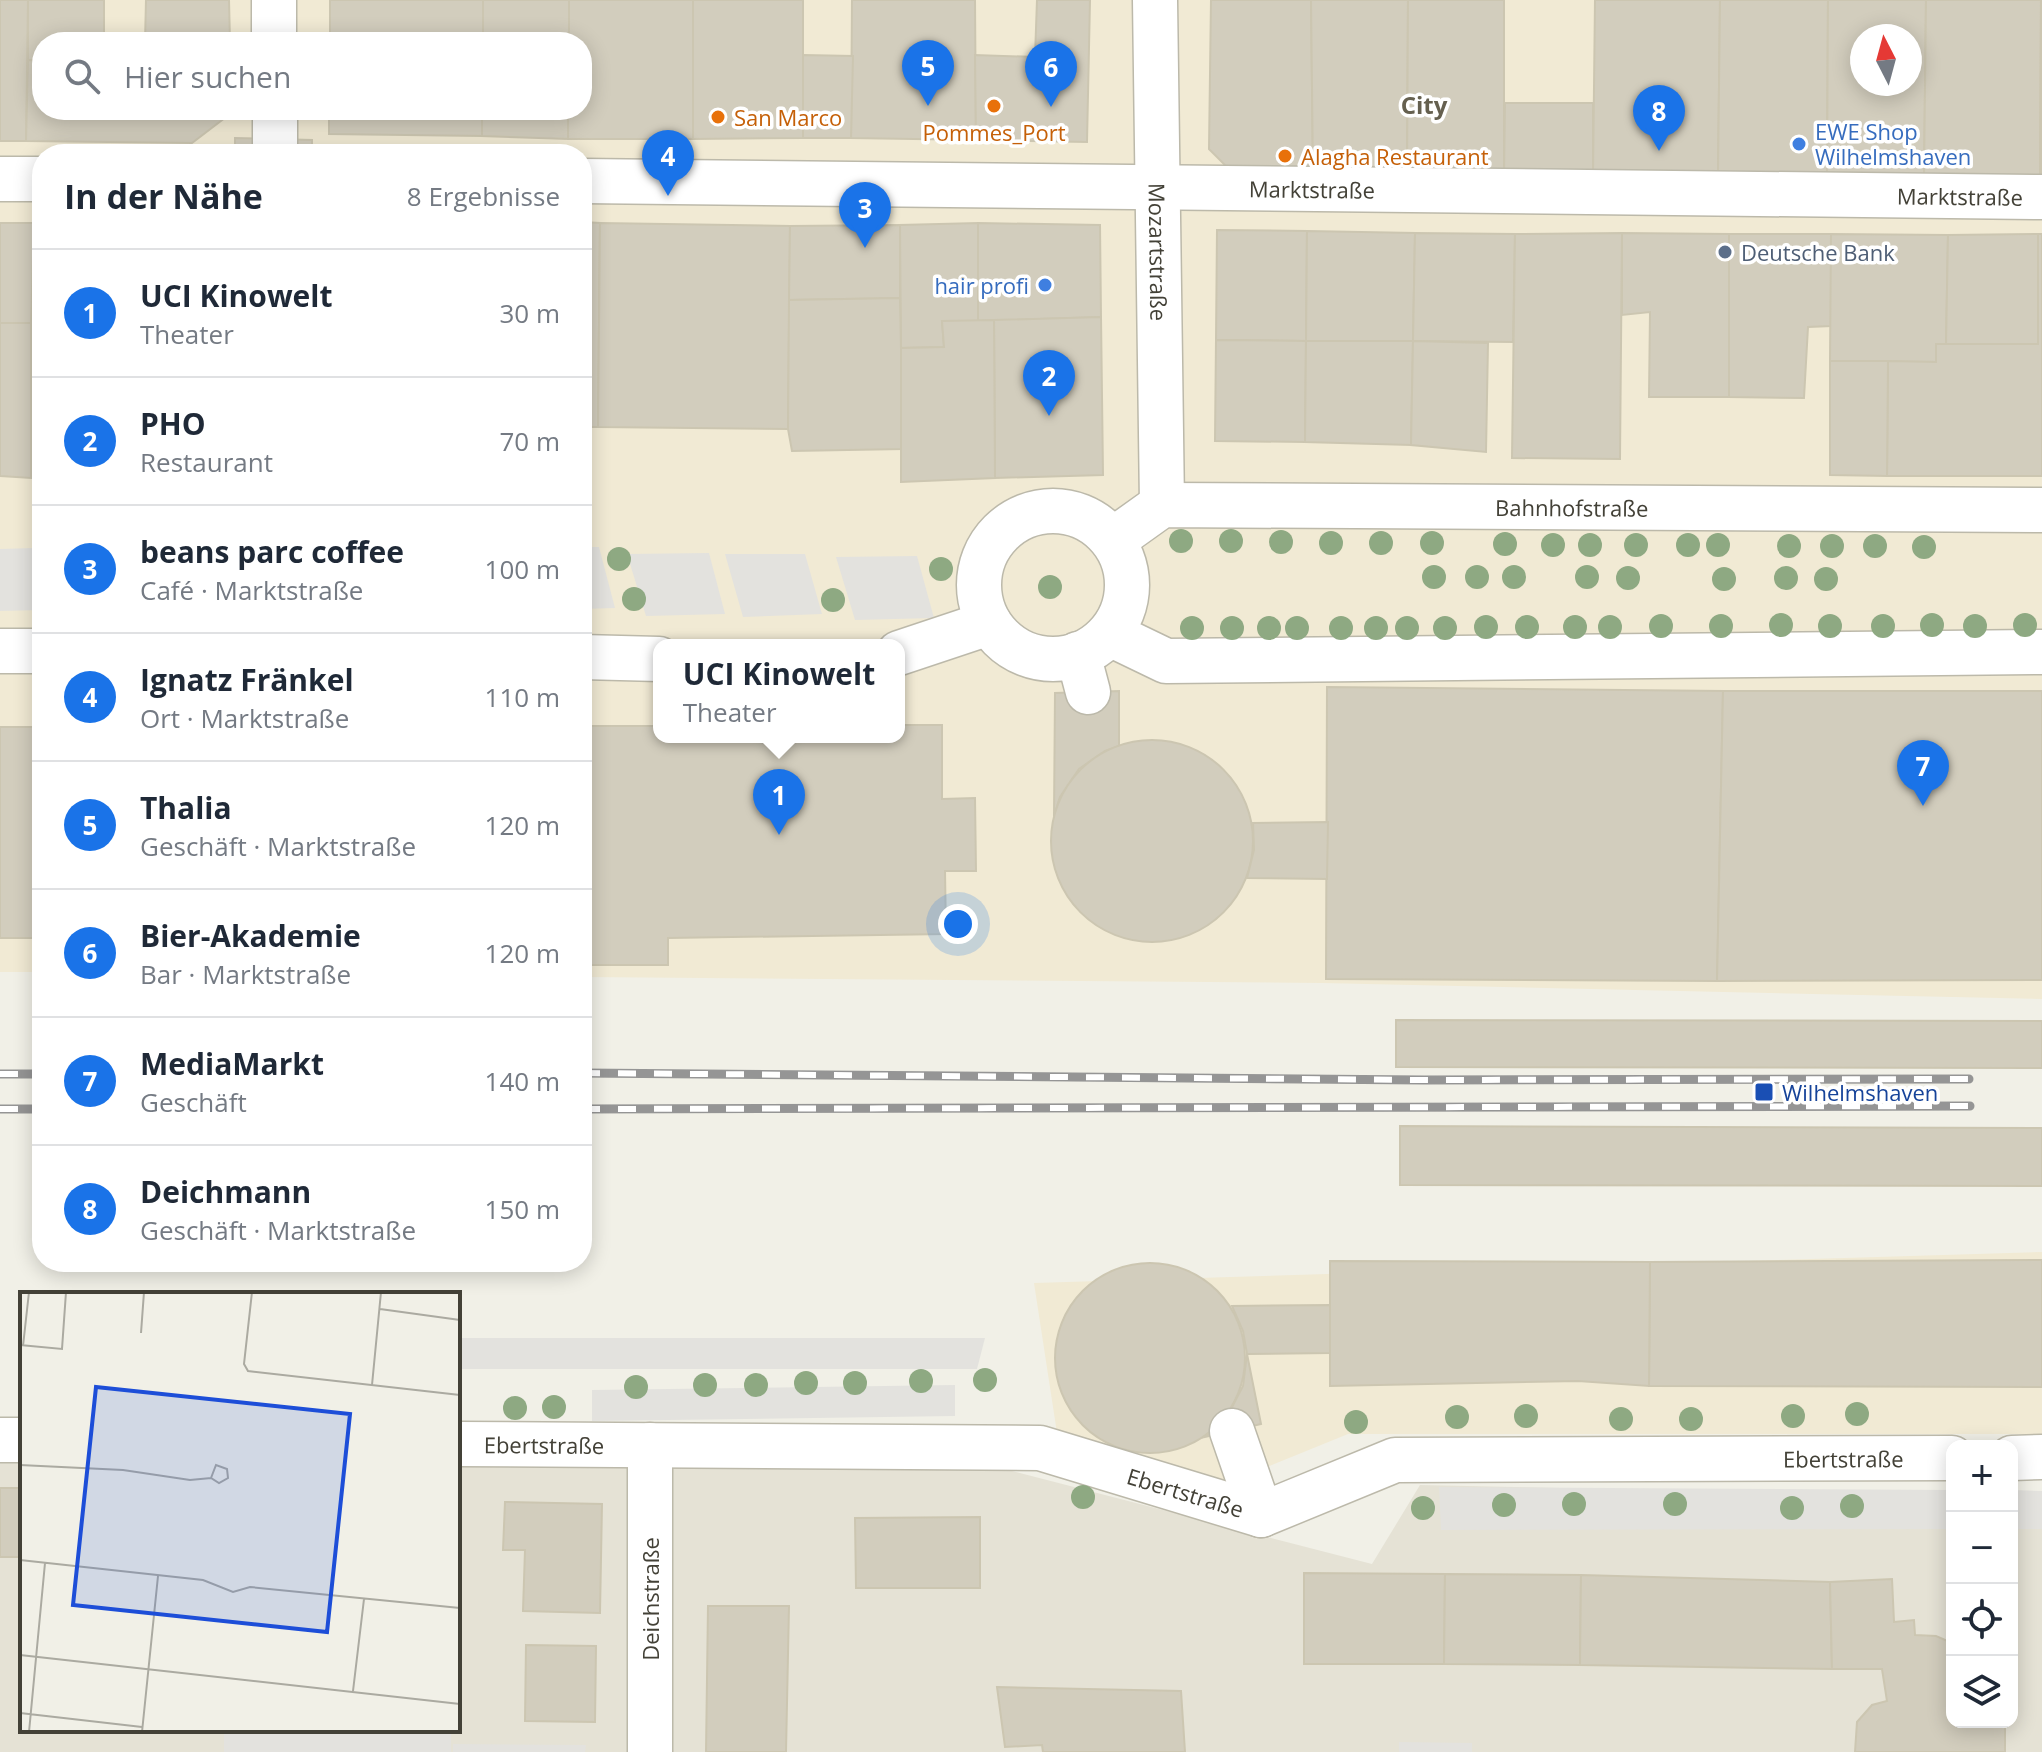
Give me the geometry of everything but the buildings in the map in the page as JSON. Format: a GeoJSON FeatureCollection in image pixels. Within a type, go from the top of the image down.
{"type":"FeatureCollection","features":[{"type":"Feature","properties":{"kind":"street"},"geometry":{"type":"LineString","coordinates":[[274,0],[274,32]]}},
{"type":"Feature","properties":{"kind":"street","name":"Mozartstraße"},"geometry":{"type":"LineString","coordinates":[[1155,0],[1162,505]]}},
{"type":"Feature","properties":{"kind":"street"},"geometry":{"type":"LineString","coordinates":[[275,120],[275,144]]}},
{"type":"Feature","properties":{"kind":"street"},"geometry":{"type":"LineString","coordinates":[[0,179],[32,179]]}},
{"type":"Feature","properties":{"kind":"street","name":"Marktstraße"},"geometry":{"type":"LineString","coordinates":[[592,181],[2042,197]]}},
{"type":"Feature","properties":{"kind":"street"},"geometry":{"type":"LineString","coordinates":[[1113,540],[1162,505]]}},
{"type":"Feature","properties":{"kind":"street","name":"Bahnhofstraße"},"geometry":{"type":"LineString","coordinates":[[1162,505],[2042,510]]}},
{"type":"Feature","properties":{"kind":"street"},"geometry":{"type":"LineString","coordinates":[[1092,660],[1124,610],[1128,585],[1125,564],[1113,540],[1090,520],[1052,510],[1019,518],[996,536],[980,565],[980,602],[989,623],[1023,654],[1063,659],[1092,660],[1166,661],[2042,652]]}},
{"type":"Feature","properties":{"kind":"street"},"geometry":{"type":"LineString","coordinates":[[905,651],[989,623]]}},
{"type":"Feature","properties":{"kind":"street"},"geometry":{"type":"LineString","coordinates":[[0,651],[32,651]]}},
{"type":"Feature","properties":{"kind":"street"},"geometry":{"type":"LineString","coordinates":[[592,657],[653,659]]}},
{"type":"Feature","properties":{"kind":"street"},"geometry":{"type":"LineString","coordinates":[[1232,1431],[1261,1515]]}},
{"type":"Feature","properties":{"kind":"street","name":"Ebertstraße"},"geometry":{"type":"LineString","coordinates":[[460,1444],[1040,1448],[1261,1515],[1395,1460],[1946,1458]]}},
{"type":"Feature","properties":{"kind":"street","name":"Deichstraße"},"geometry":{"type":"LineString","coordinates":[[650,1445],[650,1752]]}},
{"type":"Feature","properties":{"kind":"street"},"geometry":{"type":"LineString","coordinates":[[2018,1458],[2042,1457]]}},
{"type":"Feature","properties":{"kind":"shaded area"},"geometry":{"type":"Polygon","coordinates":[[[0,0],[2042,0],[2042,999],[1322,983],[592,977],[592,144],[32,144],[32,972],[0,972],[0,0]]]}},
{"type":"Feature","properties":{"kind":"shaded area"},"geometry":{"type":"Polygon","coordinates":[[[592,547],[599,547],[615,608],[592,609],[592,547]]]}},
{"type":"Feature","properties":{"kind":"shaded area"},"geometry":{"type":"Polygon","coordinates":[[[32,548],[32,610],[0,611],[0,549],[32,548]]]}},
{"type":"Feature","properties":{"kind":"shaded area"},"geometry":{"type":"Polygon","coordinates":[[[709,553],[725,614],[646,616],[627,554],[709,553]]]}},
{"type":"Feature","properties":{"kind":"shaded area"},"geometry":{"type":"Polygon","coordinates":[[[725,554],[805,554],[822,614],[743,617],[725,554]]]}},
{"type":"Feature","properties":{"kind":"shaded area"},"geometry":{"type":"Polygon","coordinates":[[[917,556],[934,618],[855,620],[836,557],[917,556]]]}},
{"type":"Feature","properties":{"kind":"shaded area"},"geometry":{"type":"Polygon","coordinates":[[[2042,1252],[2042,1434],[1348,1434],[1213,1489],[1057,1433],[1034,1283],[2042,1252]]]}},
{"type":"Feature","properties":{"kind":"shaded area"},"geometry":{"type":"Polygon","coordinates":[[[460,1338],[985,1338],[977,1369],[460,1369],[460,1338]]]}},
{"type":"Feature","properties":{"kind":"shaded area"},"geometry":{"type":"Polygon","coordinates":[[[955,1385],[955,1416],[592,1421],[592,1390],[955,1385]]]}},
{"type":"Feature","properties":{"kind":"shaded area"},"geometry":{"type":"Polygon","coordinates":[[[0,1462],[20,1462],[20,1732],[460,1732],[460,1465],[1004,1469],[1372,1564],[1420,1485],[1946,1496],[1946,1728],[2018,1728],[2018,1497],[2042,1498],[2042,1752],[0,1752],[0,1462]]]}},
{"type":"Feature","properties":{"kind":"shaded area"},"geometry":{"type":"Polygon","coordinates":[[[1439,1487],[1946,1490],[1946,1529],[1441,1530],[1439,1487]]]}},
{"type":"Feature","properties":{"kind":"shaded area"},"geometry":{"type":"Polygon","coordinates":[[[2018,1490],[2042,1491],[2042,1529],[2018,1529],[2018,1490]]]}},
{"type":"Feature","properties":{"kind":"shaded area"},"geometry":{"type":"Polygon","coordinates":[[[224,1732],[451,1732],[451,1752],[224,1752],[224,1732]]]}},
{"type":"Feature","properties":{"kind":"shaded area"},"geometry":{"type":"Polygon","coordinates":[[[1399,1742],[1472,1743],[1472,1752],[1399,1752],[1399,1742]]]}},
{"type":"Feature","properties":{"kind":"shaded area"},"geometry":{"type":"Polygon","coordinates":[[[453,1744],[586,1745],[585,1752],[453,1752],[453,1744]]]}},
{"type":"Feature","properties":{"kind":"railway"},"geometry":{"type":"LineString","coordinates":[[592,1073],[1424,1080],[1969,1079]]}},
{"type":"Feature","properties":{"kind":"railway"},"geometry":{"type":"LineString","coordinates":[[0,1074],[32,1074]]}},
{"type":"Feature","properties":{"kind":"railway"},"geometry":{"type":"LineString","coordinates":[[592,1109],[1970,1106]]}},
{"type":"Feature","properties":{"kind":"railway"},"geometry":{"type":"LineString","coordinates":[[0,1109],[32,1109]]}},
{"type":"Feature","properties":{"kind":"place","name":"Thalia"},"geometry":{"type":"Point","coordinates":[928,106]}},
{"type":"Feature","properties":{"kind":"place","name":"Pommes_Port"},"geometry":{"type":"Point","coordinates":[994,106]}},
{"type":"Feature","properties":{"kind":"place","name":"Bier-Akademie"},"geometry":{"type":"Point","coordinates":[1051,107]}},
{"type":"Feature","properties":{"kind":"place","name":"San Marco"},"geometry":{"type":"Point","coordinates":[718,117]}},
{"type":"Feature","properties":{"kind":"place","name":"EWE Shop Wilhelmshaven"},"geometry":{"type":"Point","coordinates":[1799,144]}},
{"type":"Feature","properties":{"kind":"place","name":"Deichmann"},"geometry":{"type":"Point","coordinates":[1659,151]}},
{"type":"Feature","properties":{"kind":"place","name":"Alagha Restaurant"},"geometry":{"type":"Point","coordinates":[1285,156]}},
{"type":"Feature","properties":{"kind":"place","name":"Ignatz Fränkel"},"geometry":{"type":"Point","coordinates":[668,196]}},
{"type":"Feature","properties":{"kind":"place","name":"beans parc coffee"},"geometry":{"type":"Point","coordinates":[865,248]}},
{"type":"Feature","properties":{"kind":"place","name":"Deutsche Bank"},"geometry":{"type":"Point","coordinates":[1725,252]}},
{"type":"Feature","properties":{"kind":"place","name":"hair profi"},"geometry":{"type":"Point","coordinates":[1045,285]}},
{"type":"Feature","properties":{"kind":"place","name":"PHO"},"geometry":{"type":"Point","coordinates":[1049,416]}},
{"type":"Feature","properties":{"kind":"place","name":"MediaMarkt"},"geometry":{"type":"Point","coordinates":[1923,806]}},
{"type":"Feature","properties":{"kind":"place","name":"UCI Kinowelt"},"geometry":{"type":"Point","coordinates":[779,835]}},
{"type":"Feature","properties":{"kind":"place","name":"Wilhelmshaven"},"geometry":{"type":"Point","coordinates":[1764,1092]}},
{"type":"Feature","properties":{"kind":"district","name":"City"},"geometry":{"type":"Point","coordinates":[1424,104]}}]}
